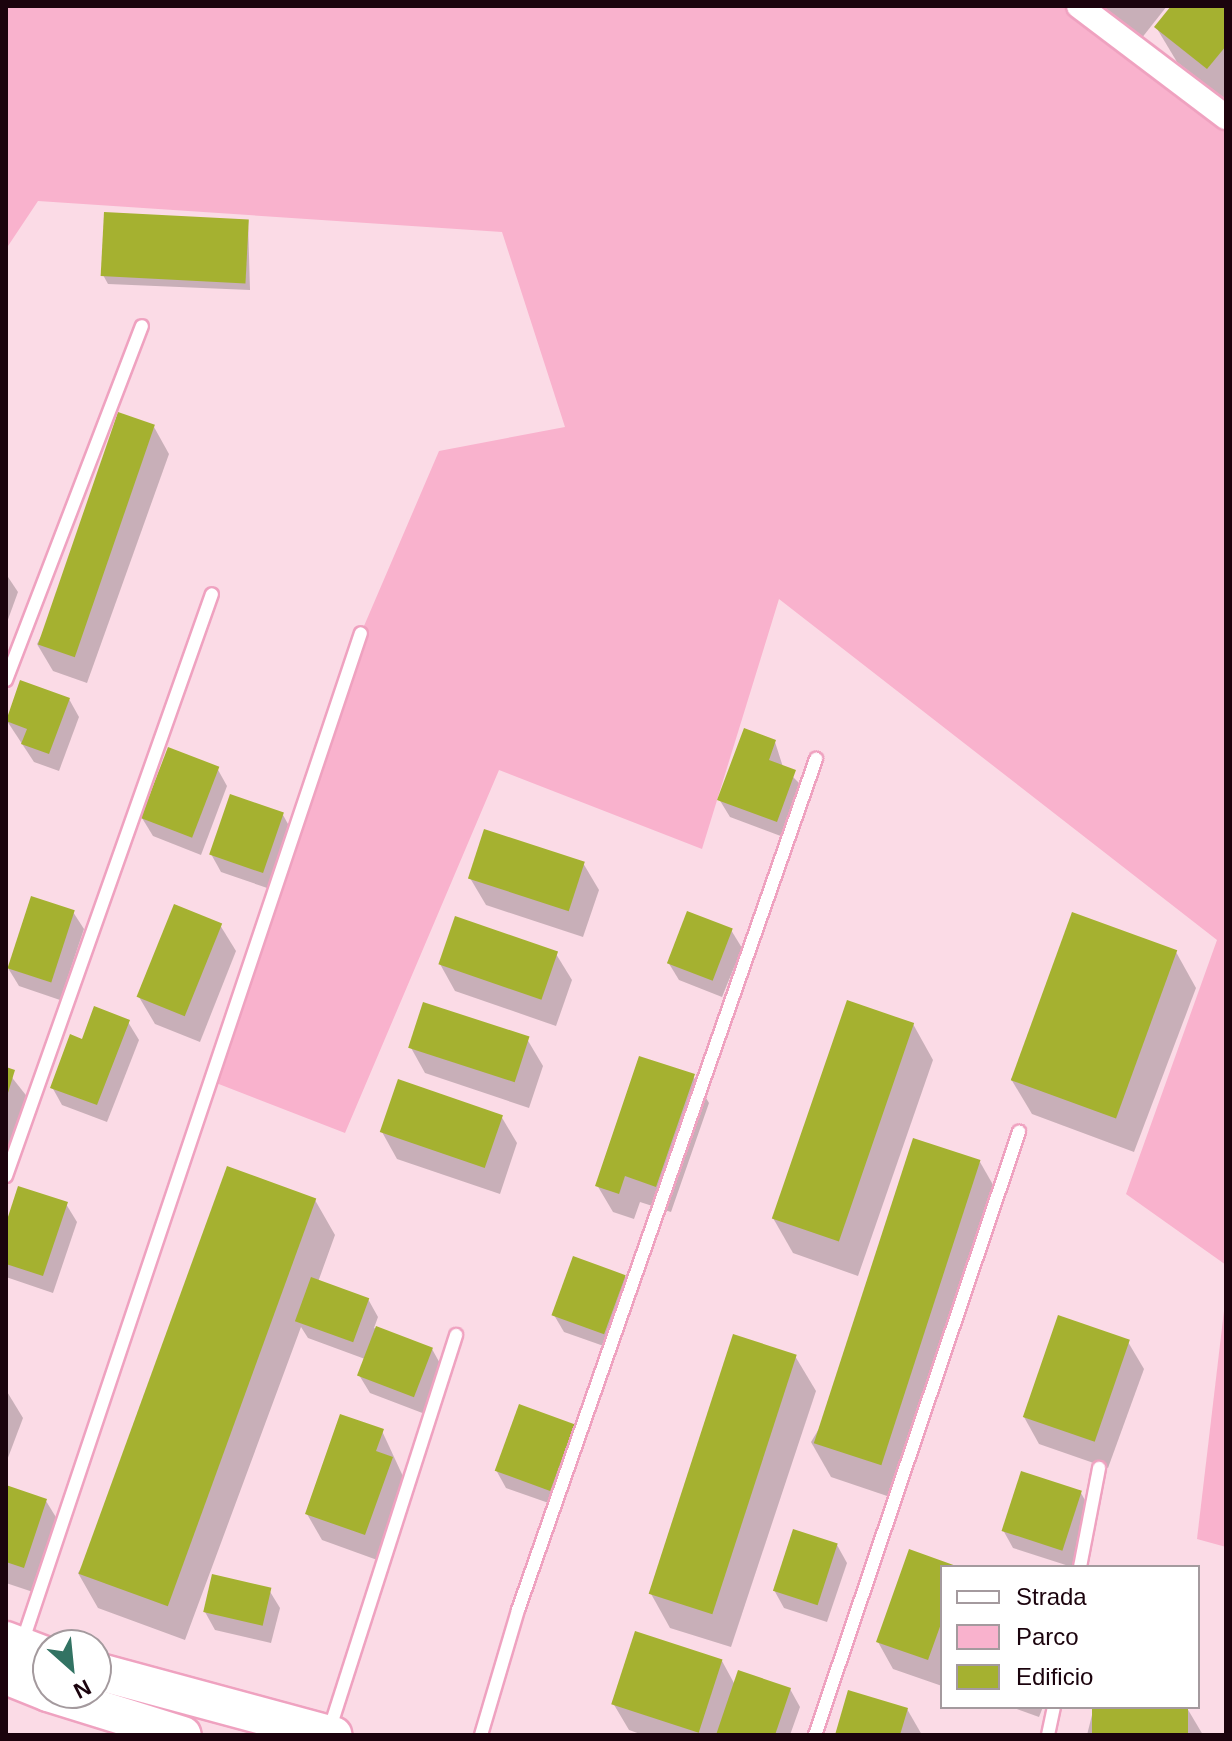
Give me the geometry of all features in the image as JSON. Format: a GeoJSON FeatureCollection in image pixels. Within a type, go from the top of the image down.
{"type":"FeatureCollection","features":[{"type":"Feature","properties":{"kind":"main road"},"geometry":{"type":"LineString","coordinates":[[20,1655],[32,1671]]}},
{"type":"Feature","properties":{"kind":"main road"},"geometry":{"type":"LineString","coordinates":[[112,1675],[331,1734]]}},
{"type":"Feature","properties":{"kind":"main road"},"geometry":{"type":"LineString","coordinates":[[99,1709],[183,1735]]}},
{"type":"Feature","properties":{"kind":"street"},"geometry":{"type":"LineString","coordinates":[[1079,6],[1226,117]]}},
{"type":"Feature","properties":{"kind":"lane"},"geometry":{"type":"LineString","coordinates":[[6,680],[142,326]]}},
{"type":"Feature","properties":{"kind":"lane"},"geometry":{"type":"LineString","coordinates":[[6,1176],[212,594]]}},
{"type":"Feature","properties":{"kind":"lane"},"geometry":{"type":"LineString","coordinates":[[20,1655],[361,633]]}},
{"type":"Feature","properties":{"kind":"lane"},"geometry":{"type":"LineString","coordinates":[[481,1735],[518,1610],[816,759]]}},
{"type":"Feature","properties":{"kind":"lane"},"geometry":{"type":"LineString","coordinates":[[815,1735],[1019,1132]]}},
{"type":"Feature","properties":{"kind":"lane"},"geometry":{"type":"LineString","coordinates":[[331,1734],[456,1335]]}},
{"type":"Feature","properties":{"kind":"lane"},"geometry":{"type":"LineString","coordinates":[[1080,1565],[1099,1468]]}},
{"type":"Feature","properties":{"kind":"lane"},"geometry":{"type":"LineString","coordinates":[[1048,1735],[1054,1709]]}},
{"type":"Feature","properties":{"kind":"green space"},"geometry":{"type":"Polygon","coordinates":[[[6,6],[1079,6],[1226,117],[1226,1265],[1126,1194],[1217,940],[779,599],[702,849],[499,770],[345,1133],[211,1081],[361,633],[439,451],[565,427],[502,232],[38,201],[6,249],[6,6]]]}},
{"type":"Feature","properties":{"kind":"green space"},"geometry":{"type":"Polygon","coordinates":[[[1226,1294],[1226,1547],[1197,1539],[1226,1294]]]}},
{"type":"Feature","properties":{"kind":"building"},"geometry":{"type":"Polygon","coordinates":[[[1171,6],[1226,6],[1226,46],[1207,69],[1154,27],[1171,6]]]}},
{"type":"Feature","properties":{"kind":"building"},"geometry":{"type":"Polygon","coordinates":[[[104,212],[249,220],[245,284],[101,276],[104,212]]]}},
{"type":"Feature","properties":{"kind":"building"},"geometry":{"type":"Polygon","coordinates":[[[118,412],[155,425],[75,657],[38,645],[118,412]]]}},
{"type":"Feature","properties":{"kind":"building"},"geometry":{"type":"Polygon","coordinates":[[[20,680],[70,698],[49,754],[21,744],[27,729],[6,721],[20,680]]]}},
{"type":"Feature","properties":{"kind":"building"},"geometry":{"type":"Polygon","coordinates":[[[744,728],[776,740],[769,760],[796,770],[777,822],[717,800],[744,728]]]}},
{"type":"Feature","properties":{"kind":"building"},"geometry":{"type":"Polygon","coordinates":[[[168,747],[219,767],[192,838],[141,818],[168,747]]]}},
{"type":"Feature","properties":{"kind":"building"},"geometry":{"type":"Polygon","coordinates":[[[230,794],[284,813],[263,873],[209,855],[230,794]]]}},
{"type":"Feature","properties":{"kind":"building"},"geometry":{"type":"Polygon","coordinates":[[[484,829],[585,862],[569,911],[468,878],[484,829]]]}},
{"type":"Feature","properties":{"kind":"building"},"geometry":{"type":"Polygon","coordinates":[[[31,896],[75,910],[51,982],[8,968],[31,896]]]}},
{"type":"Feature","properties":{"kind":"building"},"geometry":{"type":"Polygon","coordinates":[[[174,904],[222,923],[185,1016],[137,997],[174,904]]]}},
{"type":"Feature","properties":{"kind":"building"},"geometry":{"type":"Polygon","coordinates":[[[687,911],[733,929],[713,981],[667,963],[687,911]]]}},
{"type":"Feature","properties":{"kind":"building"},"geometry":{"type":"Polygon","coordinates":[[[1072,912],[1177,950],[1116,1119],[1011,1080],[1072,912]]]}},
{"type":"Feature","properties":{"kind":"building"},"geometry":{"type":"Polygon","coordinates":[[[455,916],[558,951],[541,1000],[438,964],[455,916]]]}},
{"type":"Feature","properties":{"kind":"building"},"geometry":{"type":"Polygon","coordinates":[[[847,1000],[914,1023],[839,1242],[772,1218],[847,1000]]]}},
{"type":"Feature","properties":{"kind":"building"},"geometry":{"type":"Polygon","coordinates":[[[423,1002],[530,1037],[515,1082],[408,1048],[423,1002]]]}},
{"type":"Feature","properties":{"kind":"building"},"geometry":{"type":"Polygon","coordinates":[[[94,1006],[130,1020],[97,1105],[50,1088],[70,1034],[82,1039],[94,1006]]]}},
{"type":"Feature","properties":{"kind":"building"},"geometry":{"type":"Polygon","coordinates":[[[639,1056],[695,1074],[656,1187],[625,1176],[619,1194],[595,1186],[639,1056]]]}},
{"type":"Feature","properties":{"kind":"building"},"geometry":{"type":"Polygon","coordinates":[[[6,1067],[15,1070],[7,1096],[6,1095],[6,1067]]]}},
{"type":"Feature","properties":{"kind":"building"},"geometry":{"type":"Polygon","coordinates":[[[398,1079],[503,1115],[485,1168],[380,1132],[398,1079]]]}},
{"type":"Feature","properties":{"kind":"building"},"geometry":{"type":"Polygon","coordinates":[[[913,1138],[981,1160],[881,1465],[814,1443],[913,1138]]]}},
{"type":"Feature","properties":{"kind":"building"},"geometry":{"type":"Polygon","coordinates":[[[227,1166],[316,1198],[168,1606],[79,1574],[227,1166]]]}},
{"type":"Feature","properties":{"kind":"building"},"geometry":{"type":"Polygon","coordinates":[[[18,1186],[68,1202],[43,1276],[6,1264],[6,1223],[18,1186]]]}},
{"type":"Feature","properties":{"kind":"building"},"geometry":{"type":"Polygon","coordinates":[[[573,1256],[626,1275],[604,1334],[551,1315],[573,1256]]]}},
{"type":"Feature","properties":{"kind":"building"},"geometry":{"type":"Polygon","coordinates":[[[311,1277],[369,1298],[353,1342],[295,1321],[311,1277]]]}},
{"type":"Feature","properties":{"kind":"building"},"geometry":{"type":"Polygon","coordinates":[[[1058,1315],[1130,1340],[1095,1442],[1023,1417],[1058,1315]]]}},
{"type":"Feature","properties":{"kind":"building"},"geometry":{"type":"Polygon","coordinates":[[[376,1326],[433,1348],[414,1397],[357,1375],[376,1326]]]}},
{"type":"Feature","properties":{"kind":"building"},"geometry":{"type":"Polygon","coordinates":[[[733,1334],[797,1355],[712,1614],[649,1594],[733,1334]]]}},
{"type":"Feature","properties":{"kind":"building"},"geometry":{"type":"Polygon","coordinates":[[[519,1404],[574,1424],[550,1491],[495,1471],[519,1404]]]}},
{"type":"Feature","properties":{"kind":"building"},"geometry":{"type":"Polygon","coordinates":[[[340,1414],[384,1429],[376,1451],[393,1457],[365,1535],[305,1514],[340,1414]]]}},
{"type":"Feature","properties":{"kind":"building"},"geometry":{"type":"Polygon","coordinates":[[[1021,1471],[1082,1491],[1062,1551],[1002,1531],[1021,1471]]]}},
{"type":"Feature","properties":{"kind":"building"},"geometry":{"type":"Polygon","coordinates":[[[6,1485],[47,1499],[24,1568],[6,1562],[6,1485]]]}},
{"type":"Feature","properties":{"kind":"building"},"geometry":{"type":"Polygon","coordinates":[[[793,1529],[838,1544],[818,1605],[773,1591],[793,1529]]]}},
{"type":"Feature","properties":{"kind":"building"},"geometry":{"type":"Polygon","coordinates":[[[909,1549],[953,1565],[940,1565],[940,1627],[928,1660],[876,1642],[909,1549]]]}},
{"type":"Feature","properties":{"kind":"building"},"geometry":{"type":"Polygon","coordinates":[[[212,1574],[271,1588],[263,1626],[203,1612],[212,1574]]]}},
{"type":"Feature","properties":{"kind":"building"},"geometry":{"type":"Polygon","coordinates":[[[635,1631],[722,1659],[699,1733],[611,1704],[635,1631]]]}},
{"type":"Feature","properties":{"kind":"building"},"geometry":{"type":"Polygon","coordinates":[[[738,1670],[791,1688],[775,1735],[716,1735],[738,1670]]]}},
{"type":"Feature","properties":{"kind":"building"},"geometry":{"type":"Polygon","coordinates":[[[848,1690],[908,1708],[900,1735],[835,1735],[848,1690]]]}},
{"type":"Feature","properties":{"kind":"building"},"geometry":{"type":"Polygon","coordinates":[[[1092,1709],[1188,1709],[1188,1735],[1092,1735],[1092,1709]]]}}]}
